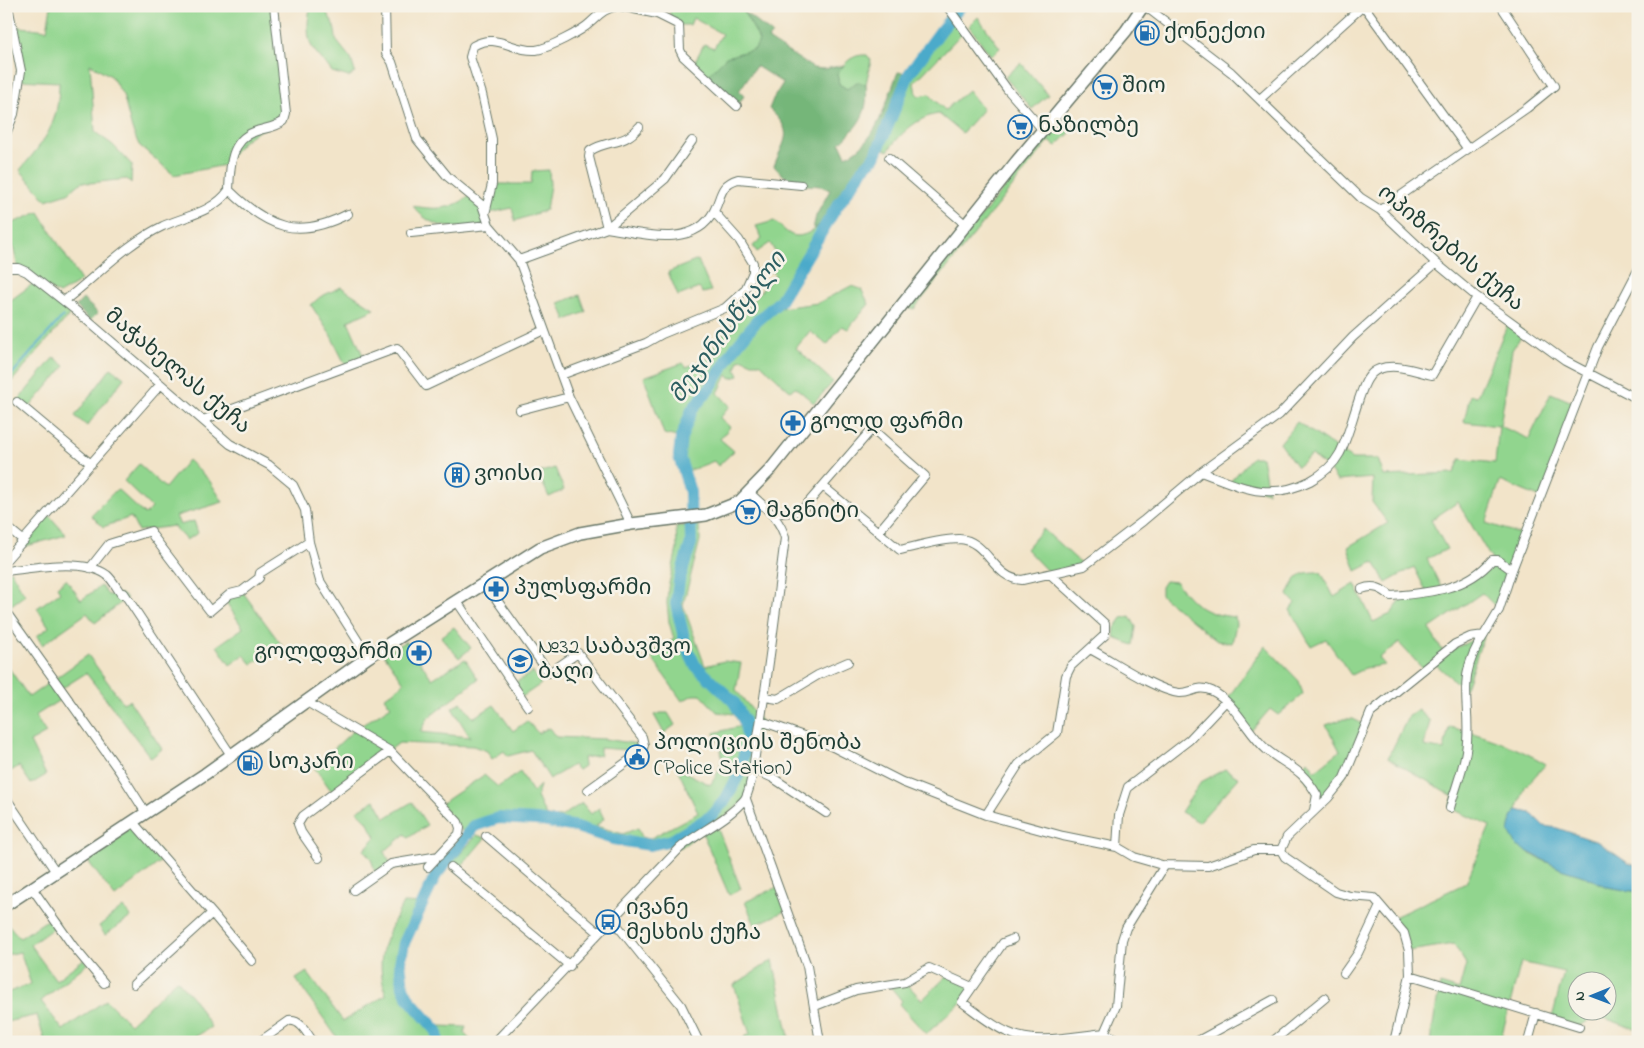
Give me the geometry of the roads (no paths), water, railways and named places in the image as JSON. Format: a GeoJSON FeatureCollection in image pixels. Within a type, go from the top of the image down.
{"type":"FeatureCollection","features":[{"type":"Feature","properties":{"kind":"highway"},"geometry":{"type":"LineString","coordinates":[[6,905],[231,755],[368,657],[422,625],[456,600],[540,548],[580,533],[631,524],[706,515],[739,502],[750,494],[1043,130],[1126,31],[1144,6]]}},
{"type":"Feature","properties":{"kind":"street"},"geometry":{"type":"LineString","coordinates":[[6,134],[14,114],[21,71],[8,6]]}},
{"type":"Feature","properties":{"kind":"street"},"geometry":{"type":"LineString","coordinates":[[64,301],[108,263],[148,234],[208,209],[224,198],[229,190],[230,164],[241,139],[253,132],[284,121],[286,114],[274,6]]}},
{"type":"Feature","properties":{"kind":"street"},"geometry":{"type":"LineString","coordinates":[[385,6],[386,53],[392,62],[417,139],[448,177],[482,205],[489,225],[519,260],[569,397],[631,524]]}},
{"type":"Feature","properties":{"kind":"street"},"geometry":{"type":"LineString","coordinates":[[485,214],[492,184],[492,139],[482,94],[470,58],[473,46],[484,41],[497,40],[528,49],[544,48],[584,27],[605,9],[618,6],[657,14],[679,25],[680,50],[683,56],[737,106]]}},
{"type":"Feature","properties":{"kind":"street","name":"ოპიზრების ქუჩა"},"geometry":{"type":"LineString","coordinates":[[1144,6],[1231,72],[1361,198],[1380,210],[1436,263],[1477,297],[1565,361],[1638,399]]}},
{"type":"Feature","properties":{"kind":"street"},"geometry":{"type":"LineString","coordinates":[[1260,99],[1364,6],[1467,148]]}},
{"type":"Feature","properties":{"kind":"street"},"geometry":{"type":"LineString","coordinates":[[1380,210],[1527,108],[1554,86],[1501,6]]}},
{"type":"Feature","properties":{"kind":"street"},"geometry":{"type":"LineString","coordinates":[[948,8],[1007,89],[1043,130]]}},
{"type":"Feature","properties":{"kind":"street"},"geometry":{"type":"LineString","coordinates":[[608,228],[589,157],[590,151],[596,147],[623,141],[639,127]]}},
{"type":"Feature","properties":{"kind":"street"},"geometry":{"type":"LineString","coordinates":[[519,260],[608,228],[665,178],[692,141]]}},
{"type":"Feature","properties":{"kind":"street"},"geometry":{"type":"LineString","coordinates":[[889,158],[966,225]]}},
{"type":"Feature","properties":{"kind":"street"},"geometry":{"type":"LineString","coordinates":[[608,228],[669,237],[689,233],[701,225],[714,212],[720,194],[728,182],[738,179],[802,185]]}},
{"type":"Feature","properties":{"kind":"street"},"geometry":{"type":"LineString","coordinates":[[229,190],[259,216],[276,225],[313,226],[333,222],[348,214]]}},
{"type":"Feature","properties":{"kind":"street"},"geometry":{"type":"LineString","coordinates":[[561,375],[646,344],[662,334],[725,308],[745,290],[753,272],[752,263],[739,240],[714,212]]}},
{"type":"Feature","properties":{"kind":"street"},"geometry":{"type":"LineString","coordinates":[[411,233],[489,225]]}},
{"type":"Feature","properties":{"kind":"street"},"geometry":{"type":"LineString","coordinates":[[824,487],[900,550],[960,539],[976,545],[991,559],[1002,574],[1012,580],[1022,580],[1084,566],[1143,521],[1201,472],[1279,415],[1353,336],[1436,263]]}},
{"type":"Feature","properties":{"kind":"street","name":"მაჭახელას ქუჩა"},"geometry":{"type":"LineString","coordinates":[[6,268],[18,268],[27,272],[64,301],[230,444],[269,464],[293,485],[305,510],[309,542],[320,581],[368,657]]}},
{"type":"Feature","properties":{"kind":"street"},"geometry":{"type":"LineString","coordinates":[[1450,808],[1466,751],[1464,690],[1468,667],[1476,646],[1499,610],[1512,570],[1598,346],[1638,270]]}},
{"type":"Feature","properties":{"kind":"street"},"geometry":{"type":"LineString","coordinates":[[1201,472],[1249,489],[1268,492],[1285,491],[1316,478],[1329,469],[1340,452],[1370,374],[1380,369],[1392,367],[1432,375],[1477,297]]}},
{"type":"Feature","properties":{"kind":"street"},"geometry":{"type":"LineString","coordinates":[[203,420],[397,348],[426,386],[544,330]]}},
{"type":"Feature","properties":{"kind":"street"},"geometry":{"type":"LineString","coordinates":[[6,560],[160,384]]}},
{"type":"Feature","properties":{"kind":"street"},"geometry":{"type":"LineString","coordinates":[[520,410],[569,397]]}},
{"type":"Feature","properties":{"kind":"street"},"geometry":{"type":"LineString","coordinates":[[17,402],[91,464]]}},
{"type":"Feature","properties":{"kind":"street"},"geometry":{"type":"LineString","coordinates":[[772,514],[801,511],[824,487],[872,429],[925,476],[878,531]]}},
{"type":"Feature","properties":{"kind":"street"},"geometry":{"type":"LineString","coordinates":[[750,494],[772,514],[783,530],[785,538],[765,696],[746,799],[807,966],[820,1042]]}},
{"type":"Feature","properties":{"kind":"street"},"geometry":{"type":"LineString","coordinates":[[6,526],[24,541]]}},
{"type":"Feature","properties":{"kind":"street"},"geometry":{"type":"LineString","coordinates":[[90,568],[109,544],[152,534],[210,611],[230,594],[242,591],[259,578],[260,573],[309,542]]}},
{"type":"Feature","properties":{"kind":"street"},"geometry":{"type":"LineString","coordinates":[[1362,588],[1368,586],[1380,588],[1391,596],[1427,593],[1465,582],[1481,573],[1492,560],[1498,560],[1512,570]]}},
{"type":"Feature","properties":{"kind":"street"},"geometry":{"type":"LineString","coordinates":[[6,571],[68,565],[90,568],[107,575],[121,594],[124,593],[231,755]]}},
{"type":"Feature","properties":{"kind":"street"},"geometry":{"type":"LineString","coordinates":[[986,815],[1020,764],[1032,751],[1057,733],[1066,676],[1071,666],[1105,635],[1104,624],[1050,574]]}},
{"type":"Feature","properties":{"kind":"street"},"geometry":{"type":"LineString","coordinates":[[484,582],[549,673],[578,653],[642,737],[644,751],[588,790]]}},
{"type":"Feature","properties":{"kind":"street"},"geometry":{"type":"LineString","coordinates":[[456,600],[528,707]]}},
{"type":"Feature","properties":{"kind":"street"},"geometry":{"type":"LineString","coordinates":[[6,612],[120,772],[146,813]]}},
{"type":"Feature","properties":{"kind":"street"},"geometry":{"type":"LineString","coordinates":[[1394,1042],[1410,975],[1409,950],[1404,933],[1374,898],[1350,896],[1336,892],[1285,857],[1282,850],[1287,837],[1328,798],[1344,778],[1371,712],[1455,644],[1470,637],[1484,635]]}},
{"type":"Feature","properties":{"kind":"street"},"geometry":{"type":"LineString","coordinates":[[1090,649],[1163,688],[1181,693],[1200,687],[1214,692],[1266,749],[1298,770],[1310,784],[1317,795],[1314,810]]}},
{"type":"Feature","properties":{"kind":"street"},"geometry":{"type":"LineString","coordinates":[[765,696],[778,699],[818,675],[848,662]]}},
{"type":"Feature","properties":{"kind":"street"},"geometry":{"type":"LineString","coordinates":[[305,701],[390,751],[458,822],[459,834],[428,867]]}},
{"type":"Feature","properties":{"kind":"street"},"geometry":{"type":"LineString","coordinates":[[1117,847],[1119,816],[1128,787],[1189,740],[1224,702]]}},
{"type":"Feature","properties":{"kind":"street"},"geometry":{"type":"LineString","coordinates":[[761,721],[829,745],[902,782],[986,815],[1063,836],[1117,847],[1134,856],[1165,865],[1208,866],[1254,850],[1282,850]]}},
{"type":"Feature","properties":{"kind":"street"},"geometry":{"type":"LineString","coordinates":[[319,858],[301,832],[298,824],[303,816],[390,751]]}},
{"type":"Feature","properties":{"kind":"street"},"geometry":{"type":"LineString","coordinates":[[753,769],[773,778],[826,813]]}},
{"type":"Feature","properties":{"kind":"street"},"geometry":{"type":"LineString","coordinates":[[6,798],[56,872]]}},
{"type":"Feature","properties":{"kind":"street"},"geometry":{"type":"LineString","coordinates":[[495,1042],[570,966],[680,848],[716,824],[746,799]]}},
{"type":"Feature","properties":{"kind":"street"},"geometry":{"type":"LineString","coordinates":[[133,822],[252,960]]}},
{"type":"Feature","properties":{"kind":"street"},"geometry":{"type":"LineString","coordinates":[[486,836],[599,933]]}},
{"type":"Feature","properties":{"kind":"street"},"geometry":{"type":"LineString","coordinates":[[354,890],[391,864],[439,856]]}},
{"type":"Feature","properties":{"kind":"street"},"geometry":{"type":"LineString","coordinates":[[1104,1033],[1116,1006],[1122,940],[1126,928],[1165,865]]}},
{"type":"Feature","properties":{"kind":"street"},"geometry":{"type":"LineString","coordinates":[[451,867],[570,966]]}},
{"type":"Feature","properties":{"kind":"street"},"geometry":{"type":"LineString","coordinates":[[32,888],[73,946],[104,983]]}},
{"type":"Feature","properties":{"kind":"street"},"geometry":{"type":"LineString","coordinates":[[1344,973],[1358,953],[1380,906]]}},
{"type":"Feature","properties":{"kind":"street"},"geometry":{"type":"LineString","coordinates":[[134,984],[212,913]]}},
{"type":"Feature","properties":{"kind":"street"},"geometry":{"type":"LineString","coordinates":[[613,920],[681,1005],[699,1042]]}},
{"type":"Feature","properties":{"kind":"street"},"geometry":{"type":"LineString","coordinates":[[1013,939],[1003,944],[962,1002],[1014,1035],[1034,1040],[1104,1033],[1124,1042]]}},
{"type":"Feature","properties":{"kind":"street"},"geometry":{"type":"LineString","coordinates":[[815,1006],[856,990],[905,982],[929,968],[972,987]]}},
{"type":"Feature","properties":{"kind":"street"},"geometry":{"type":"LineString","coordinates":[[1410,975],[1579,1026]]}},
{"type":"Feature","properties":{"kind":"street"},"geometry":{"type":"LineString","coordinates":[[1272,1042],[1325,998]]}},
{"type":"Feature","properties":{"kind":"street"},"geometry":{"type":"LineString","coordinates":[[1196,1042],[1273,1000]]}},
{"type":"Feature","properties":{"kind":"street"},"geometry":{"type":"LineString","coordinates":[[1528,1042],[1536,1014]]}},
{"type":"Feature","properties":{"kind":"street"},"geometry":{"type":"LineString","coordinates":[[259,1042],[289,1021],[294,1020],[299,1023],[313,1042]]}},
{"type":"Feature","properties":{"kind":"water"},"geometry":{"type":"Polygon","coordinates":[[[1517,810],[1531,813],[1544,826],[1557,828],[1598,842],[1628,863],[1638,866],[1638,892],[1607,887],[1587,877],[1561,869],[1517,846],[1509,832],[1512,818],[1517,810]]]}},
{"type":"Feature","properties":{"kind":"waterway","name":"მეჯინისწყალი"},"geometry":{"type":"LineString","coordinates":[[438,1042],[437,1031],[409,999],[403,987],[400,963],[404,943],[436,875],[474,826],[498,818],[537,820],[577,827],[613,839],[650,845],[672,840],[711,816],[726,799],[738,776],[748,740],[744,720],[734,702],[695,665],[686,646],[676,604],[679,581],[691,543],[690,492],[679,456],[681,438],[692,410],[710,388],[734,349],[755,323],[780,301],[836,208],[863,169],[875,157],[909,74],[961,6]]}},
{"type":"Feature","properties":{"kind":"waterway"},"geometry":{"type":"LineString","coordinates":[[6,381],[63,316]]}},
{"type":"Feature","properties":{"kind":"place","name":"ქონექთი"},"geometry":{"type":"Point","coordinates":[1147,33]}},
{"type":"Feature","properties":{"kind":"place","name":"შიო"},"geometry":{"type":"Point","coordinates":[1105,87]}},
{"type":"Feature","properties":{"kind":"place","name":"ნაზილბე"},"geometry":{"type":"Point","coordinates":[1020,127]}},
{"type":"Feature","properties":{"kind":"place","name":"გოლდ ფარმი"},"geometry":{"type":"Point","coordinates":[793,423]}},
{"type":"Feature","properties":{"kind":"place","name":"ვოისი"},"geometry":{"type":"Point","coordinates":[457,475]}},
{"type":"Feature","properties":{"kind":"place","name":"მაგნიტი"},"geometry":{"type":"Point","coordinates":[748,512]}},
{"type":"Feature","properties":{"kind":"place","name":"პულსფარმი"},"geometry":{"type":"Point","coordinates":[496,589]}},
{"type":"Feature","properties":{"kind":"place","name":"გოლდფარმი"},"geometry":{"type":"Point","coordinates":[419,653]}},
{"type":"Feature","properties":{"kind":"place","name":"№32 საბავშვო ბაღი"},"geometry":{"type":"Point","coordinates":[520,661]}},
{"type":"Feature","properties":{"kind":"place","name":"პოლიციის შენობა (Police Station)"},"geometry":{"type":"Point","coordinates":[637,757]}},
{"type":"Feature","properties":{"kind":"place","name":"სოკარი"},"geometry":{"type":"Point","coordinates":[250,763]}},
{"type":"Feature","properties":{"kind":"place","name":"ივანე მესხის ქუჩა"},"geometry":{"type":"Point","coordinates":[608,922]}}]}
